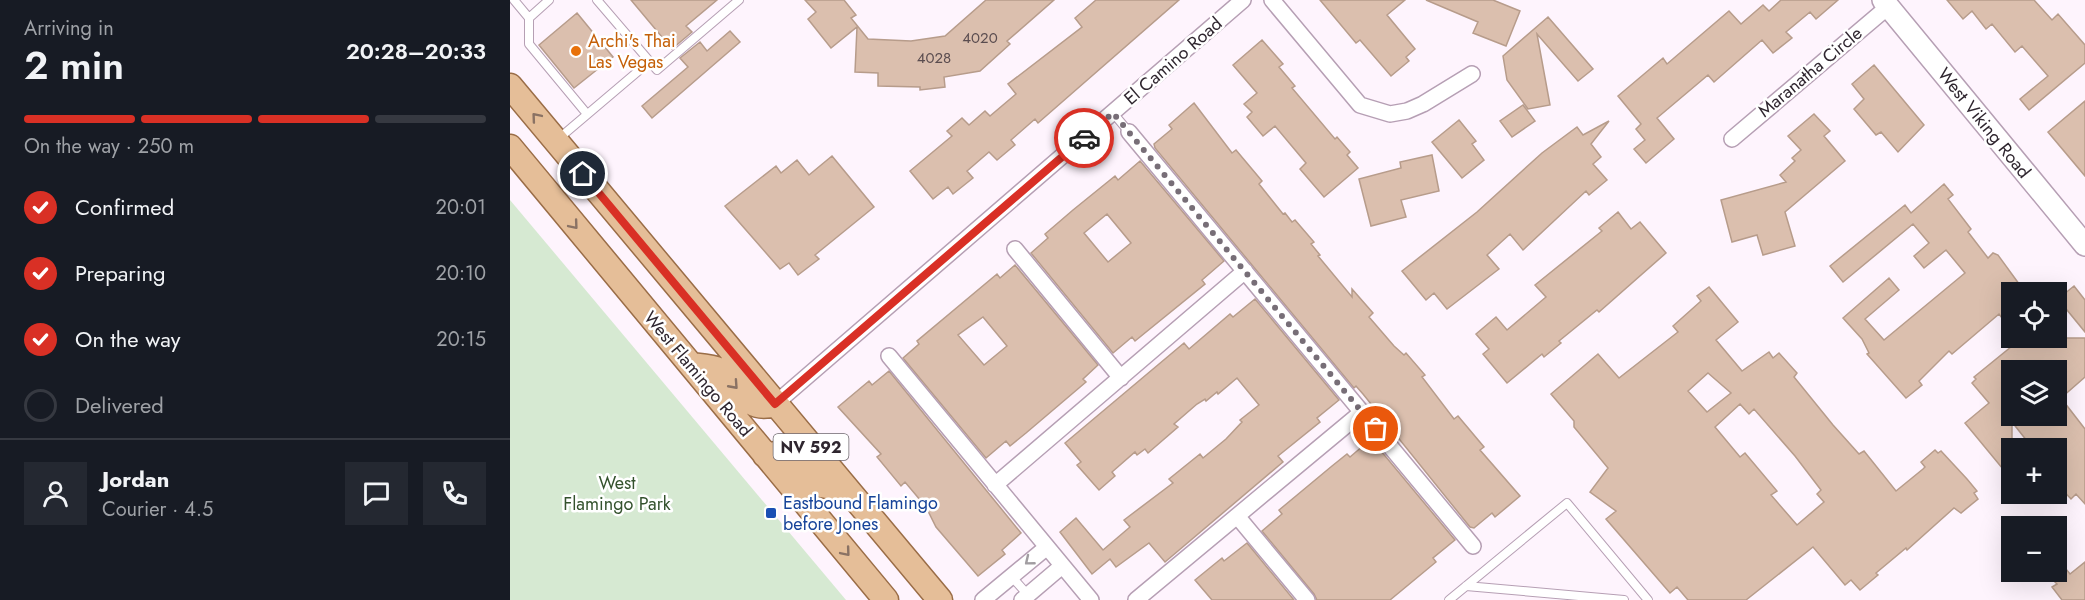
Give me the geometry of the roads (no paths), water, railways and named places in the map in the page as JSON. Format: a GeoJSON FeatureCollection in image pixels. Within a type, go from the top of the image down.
{"type":"FeatureCollection","features":[{"type":"Feature","properties":{"kind":"main road","name":"NV 592"},"geometry":{"type":"LineString","coordinates":[[510,86],[940,600]]}},
{"type":"Feature","properties":{"kind":"main road","name":"West Flamingo Road"},"geometry":{"type":"LineString","coordinates":[[510,147],[886,600]]}},
{"type":"Feature","properties":{"kind":"main road"},"geometry":{"type":"LineString","coordinates":[[691,365],[720,370],[745,398],[756,404],[765,407],[775,404]]}},
{"type":"Feature","properties":{"kind":"main road"},"geometry":{"type":"LineString","coordinates":[[765,454],[779,454],[792,458],[816,484],[848,490]]}},
{"type":"Feature","properties":{"kind":"street","name":"El Camino Road"},"geometry":{"type":"LineString","coordinates":[[775,404],[1244,0]]}},
{"type":"Feature","properties":{"kind":"street"},"geometry":{"type":"LineString","coordinates":[[1272,0],[1360,105],[1390,114],[1407,111],[1423,104],[1472,74]]}},
{"type":"Feature","properties":{"kind":"street","name":"Maranatha Circle"},"geometry":{"type":"LineString","coordinates":[[1732,139],[1886,3]]}},
{"type":"Feature","properties":{"kind":"street","name":"West Viking Road"},"geometry":{"type":"LineString","coordinates":[[1886,3],[2085,245]]}},
{"type":"Feature","properties":{"kind":"street"},"geometry":{"type":"LineString","coordinates":[[1129,132],[1473,546]]}},
{"type":"Feature","properties":{"kind":"street"},"geometry":{"type":"LineString","coordinates":[[1015,249],[1121,378]]}},
{"type":"Feature","properties":{"kind":"street"},"geometry":{"type":"LineString","coordinates":[[995,485],[1245,272]]}},
{"type":"Feature","properties":{"kind":"street"},"geometry":{"type":"LineString","coordinates":[[889,356],[1091,600]]}},
{"type":"Feature","properties":{"kind":"street"},"geometry":{"type":"LineString","coordinates":[[1136,600],[1362,412]]}},
{"type":"Feature","properties":{"kind":"street"},"geometry":{"type":"LineString","coordinates":[[1237,516],[1307,600]]}},
{"type":"Feature","properties":{"kind":"street"},"geometry":{"type":"LineString","coordinates":[[983,600],[1047,547]]}},
{"type":"Feature","properties":{"kind":"street"},"geometry":{"type":"LineString","coordinates":[[1025,597],[1062,566]]}},
{"type":"Feature","properties":{"kind":"lane"},"geometry":{"type":"LineString","coordinates":[[514,0],[529,18],[529,44],[587,114]]}},
{"type":"Feature","properties":{"kind":"lane"},"geometry":{"type":"LineString","coordinates":[[529,18],[549,0]]}},
{"type":"Feature","properties":{"kind":"lane"},"geometry":{"type":"LineString","coordinates":[[597,0],[657,70],[739,0]]}},
{"type":"Feature","properties":{"kind":"lane"},"geometry":{"type":"LineString","coordinates":[[556,141],[649,62]]}},
{"type":"Feature","properties":{"kind":"lane"},"geometry":{"type":"LineString","coordinates":[[1113,113],[1129,132]]}},
{"type":"Feature","properties":{"kind":"lane"},"geometry":{"type":"LineString","coordinates":[[1449,600],[1567,503],[1648,600]]}},
{"type":"Feature","properties":{"kind":"lane"},"geometry":{"type":"LineString","coordinates":[[1011,576],[1025,597]]}},
{"type":"Feature","properties":{"kind":"lane"},"geometry":{"type":"LineString","coordinates":[[1466,586],[1624,600]]}},
{"type":"Feature","properties":{"kind":"place","name":"Archi's Thai Las Vegas"},"geometry":{"type":"Point","coordinates":[576,51]}},
{"type":"Feature","properties":{"kind":"place","name":"Eastbound Flamingo before Jones"},"geometry":{"type":"Point","coordinates":[771,513]}},
{"type":"Feature","properties":{"kind":"park label","name":"West Flamingo Park"},"geometry":{"type":"Point","coordinates":[617,493]}}]}
